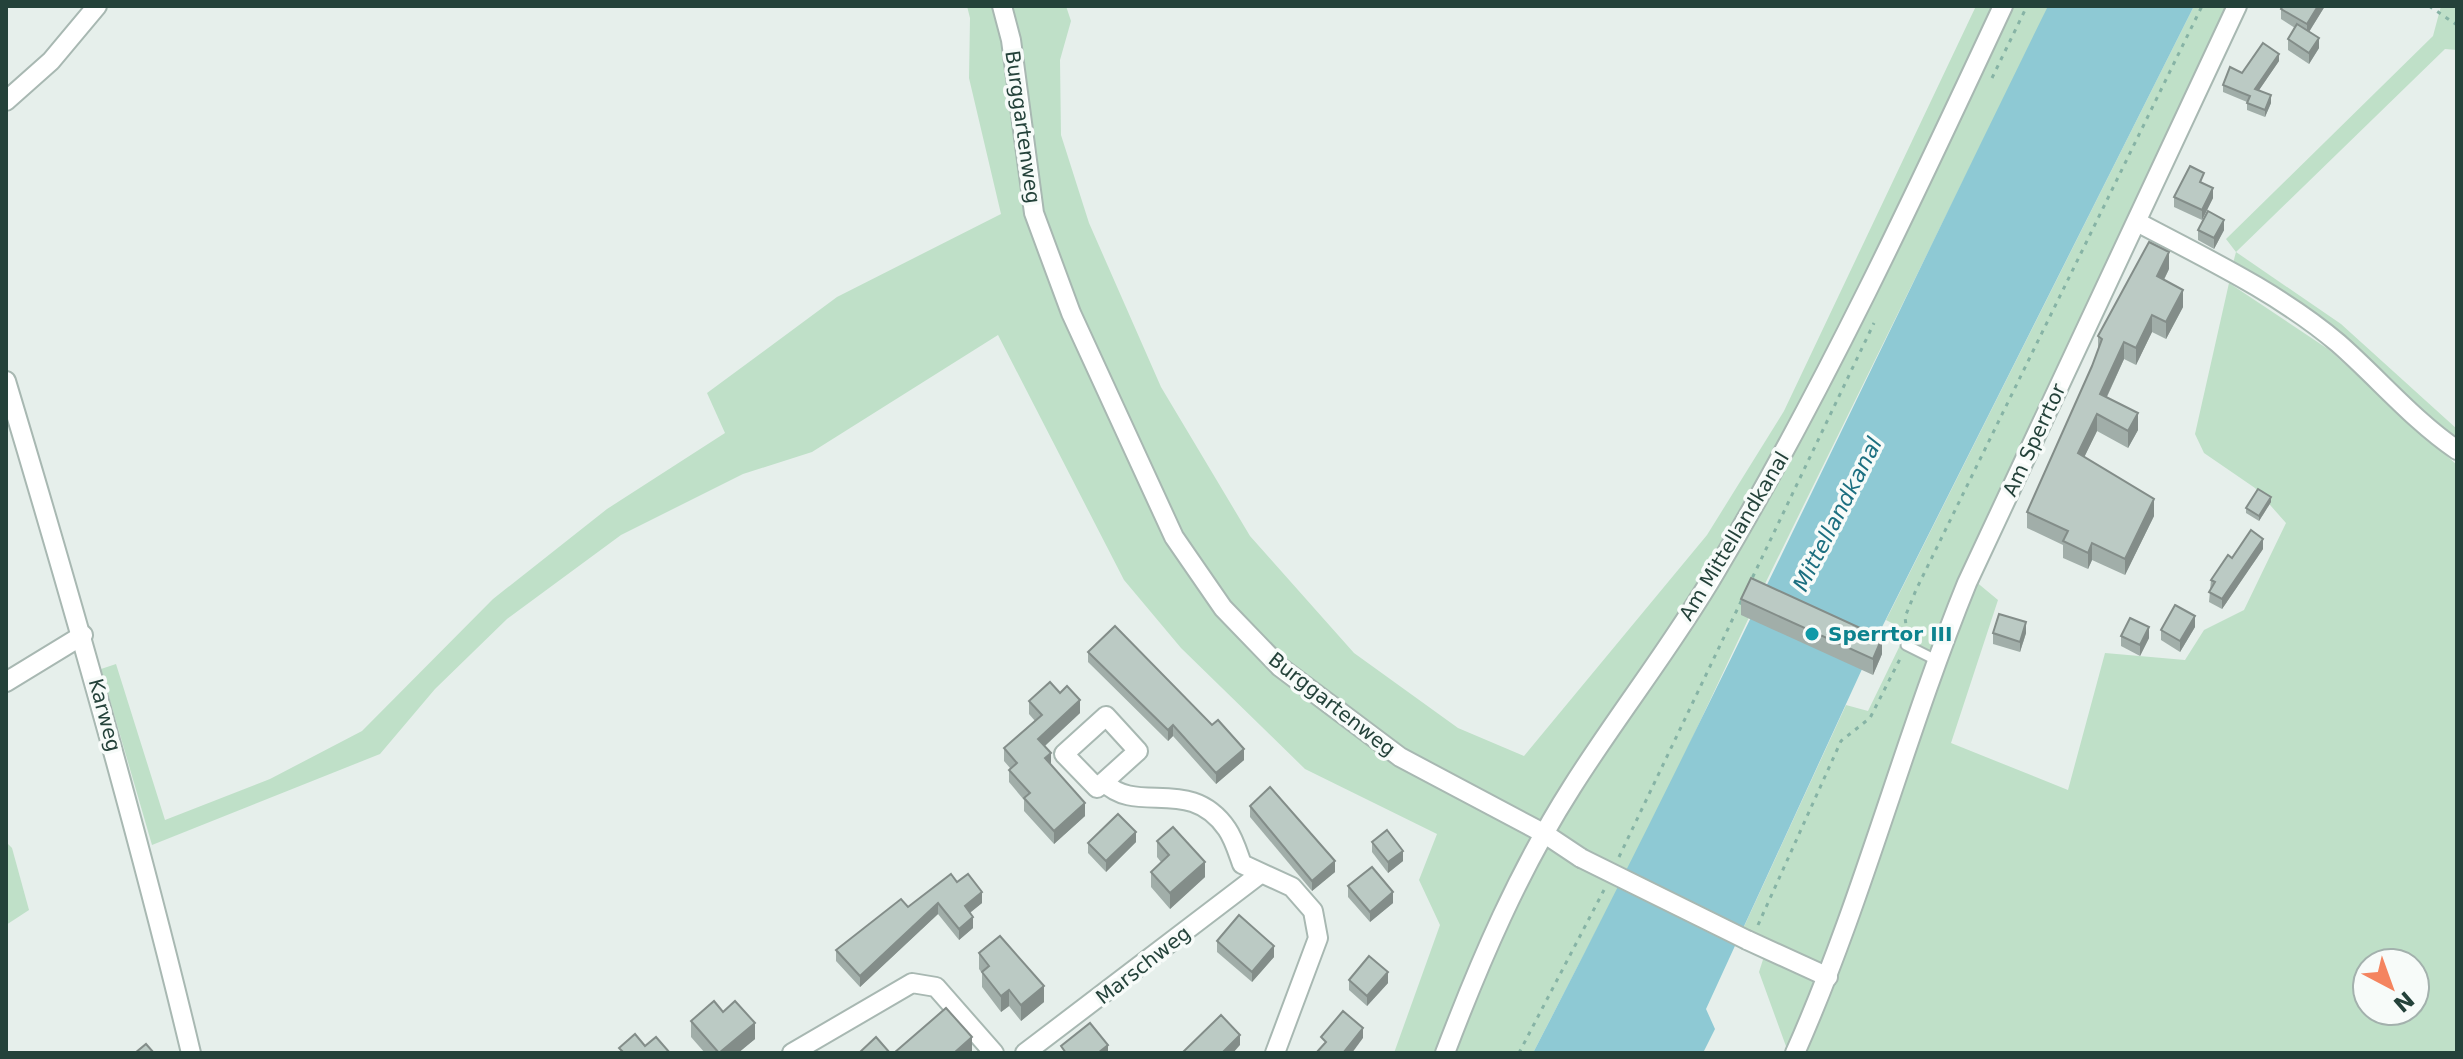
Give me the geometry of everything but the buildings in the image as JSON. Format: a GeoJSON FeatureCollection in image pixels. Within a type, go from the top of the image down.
{"type":"FeatureCollection","features":[{"type":"Feature","properties":{"kind":"street"},"geometry":{"type":"LineString","coordinates":[[6,101],[51,61],[97,6]]}},
{"type":"Feature","properties":{"kind":"street","name":"Burggartenweg"},"geometry":{"type":"LineString","coordinates":[[1002,6],[1011,40],[1034,213],[1071,313],[1174,537],[1223,608],[1280,667],[1400,757],[1545,834],[1581,858],[1828,977]]}},
{"type":"Feature","properties":{"kind":"street","name":"Am Mittellandkanal"},"geometry":{"type":"LineString","coordinates":[[1445,1053],[1520,875],[1572,787],[1715,573],[1803,419],[1914,196],[2003,6]]}},
{"type":"Feature","properties":{"kind":"street","name":"Am Sperrtor"},"geometry":{"type":"LineString","coordinates":[[1828,977],[1854,912],[1936,660],[1967,583],[2237,6]]}},
{"type":"Feature","properties":{"kind":"street"},"geometry":{"type":"LineString","coordinates":[[2137,222],[2237,275],[2336,342],[2436,436],[2457,450]]}},
{"type":"Feature","properties":{"kind":"street","name":"Karweg"},"geometry":{"type":"LineString","coordinates":[[6,381],[83,635],[142,849],[191,1053]]}},
{"type":"Feature","properties":{"kind":"street"},"geometry":{"type":"LineString","coordinates":[[6,682],[83,635]]}},
{"type":"Feature","properties":{"kind":"street"},"geometry":{"type":"LineString","coordinates":[[1104,782],[1112,791],[1137,797],[1179,796],[1205,807],[1227,829],[1242,864],[1292,887],[1313,911],[1318,938],[1275,1053]]}},
{"type":"Feature","properties":{"kind":"street","name":"Marschweg"},"geometry":{"type":"LineString","coordinates":[[1025,1053],[1260,874]]}},
{"type":"Feature","properties":{"kind":"street"},"geometry":{"type":"LineString","coordinates":[[1795,1053],[1828,977]]}},
{"type":"Feature","properties":{"kind":"street"},"geometry":{"type":"LineString","coordinates":[[792,1053],[912,983],[936,987],[994,1053]]}},
{"type":"Feature","properties":{"kind":"lane"},"geometry":{"type":"LineString","coordinates":[[1906,645],[1936,660]]}},
{"type":"Feature","properties":{"kind":"path"},"geometry":{"type":"LineString","coordinates":[[1750,938],[1841,741],[1870,718],[1906,645],[1905,617],[1916,590],[2202,6]]}},
{"type":"Feature","properties":{"kind":"path"},"geometry":{"type":"LineString","coordinates":[[2429,6],[2457,25]]}},
{"type":"Feature","properties":{"kind":"path"},"geometry":{"type":"LineString","coordinates":[[1616,862],[1713,654],[1824,428]]}},
{"type":"Feature","properties":{"kind":"path"},"geometry":{"type":"LineString","coordinates":[[1519,1053],[1603,890]]}},
{"type":"Feature","properties":{"kind":"green space"},"geometry":{"type":"Polygon","coordinates":[[[967,6],[1066,6],[1071,21],[1060,60],[1061,135],[1089,223],[1161,387],[1250,536],[1354,653],[1458,728],[1524,756],[1707,535],[1784,411],[1976,6],[2049,6],[1760,594],[1658,811],[1533,1053],[1394,1053],[1440,925],[1419,880],[1437,834],[1305,769],[1181,648],[1124,580],[998,335],[812,452],[743,474],[621,535],[507,619],[435,689],[380,754],[152,845],[101,669],[116,664],[165,820],[270,779],[362,731],[493,599],[607,509],[725,433],[707,393],[837,297],[1001,214],[969,78],[970,18],[967,6]]]}},
{"type":"Feature","properties":{"kind":"green space"},"geometry":{"type":"Polygon","coordinates":[[[2194,6],[2230,6],[1963,571],[1998,600],[1951,743],[2068,790],[2105,653],[2185,660],[2204,630],[2244,610],[2286,523],[2255,488],[2204,453],[2195,434],[2229,283],[2328,349],[2457,465],[2457,1053],[1794,1053],[1787,1049],[1759,972],[1768,944],[1742,931],[1846,705],[1868,711],[1907,631],[1886,620],[2194,6]]]}},
{"type":"Feature","properties":{"kind":"green space"},"geometry":{"type":"Polygon","coordinates":[[[2441,6],[2457,6],[2457,50],[2445,49],[2236,252],[2226,239],[2433,36],[2441,6]]]}},
{"type":"Feature","properties":{"kind":"green space"},"geometry":{"type":"Polygon","coordinates":[[[2236,252],[2341,324],[2457,429],[2457,446],[2232,267],[2236,252]]]}},
{"type":"Feature","properties":{"kind":"green space"},"geometry":{"type":"Polygon","coordinates":[[[6,842],[12,848],[29,910],[6,925],[6,842]]]}},
{"type":"Feature","properties":{"kind":"water","name":"Mittellandkanal"},"geometry":{"type":"Polygon","coordinates":[[[2048,6],[2194,6],[1874,643],[1706,1009],[1715,1029],[1703,1053],[1533,1053],[1729,662],[2048,6]]]}},
{"type":"Feature","properties":{"kind":"place","name":"Sperrtor III"},"geometry":{"type":"Point","coordinates":[1812,634]}}]}
